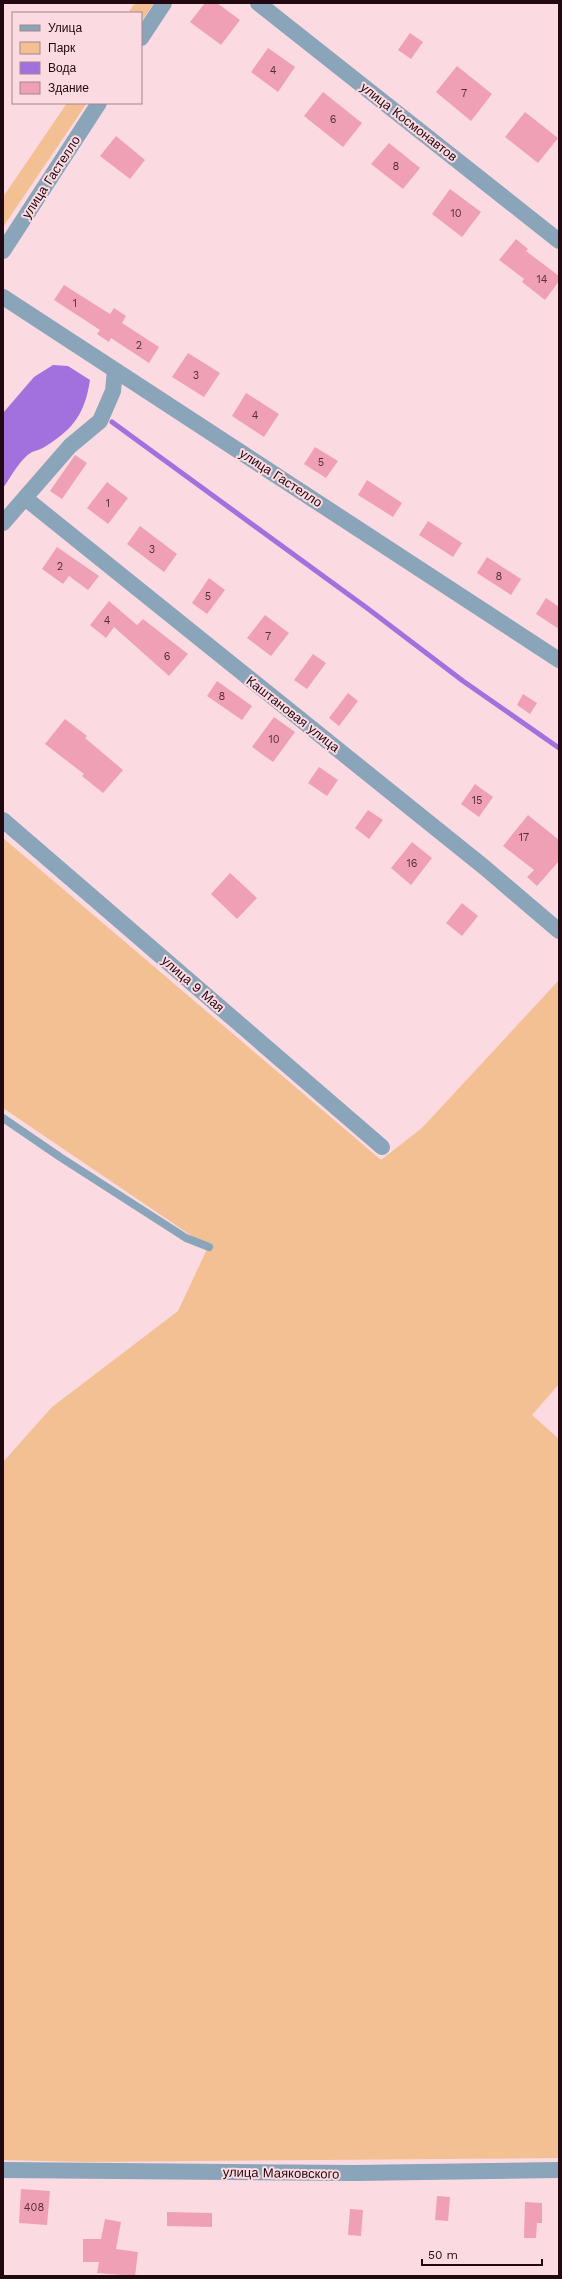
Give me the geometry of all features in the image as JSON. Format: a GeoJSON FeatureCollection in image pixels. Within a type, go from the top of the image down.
{"type":"FeatureCollection","features":[{"type":"Feature","properties":{"kind":"street"},"geometry":{"type":"LineString","coordinates":[[142,36],[164,3]]}},
{"type":"Feature","properties":{"kind":"street","name":"улица Космонавтов"},"geometry":{"type":"LineString","coordinates":[[258,3],[559,241]]}},
{"type":"Feature","properties":{"kind":"street","name":"улица Гастелло"},"geometry":{"type":"LineString","coordinates":[[3,251],[98,104]]}},
{"type":"Feature","properties":{"kind":"street","name":"улица Гастелло"},"geometry":{"type":"LineString","coordinates":[[3,297],[559,660]]}},
{"type":"Feature","properties":{"kind":"street"},"geometry":{"type":"LineString","coordinates":[[3,523],[70,446],[100,421],[113,391],[115,370]]}},
{"type":"Feature","properties":{"kind":"street","name":"Каштановая улица"},"geometry":{"type":"LineString","coordinates":[[25,498],[484,867],[559,931]]}},
{"type":"Feature","properties":{"kind":"street","name":"улица 9 Мая"},"geometry":{"type":"LineString","coordinates":[[3,820],[382,1147]]}},
{"type":"Feature","properties":{"kind":"street","name":"улица Маяковского"},"geometry":{"type":"LineString","coordinates":[[3,2170],[354,2173],[559,2170]]}},
{"type":"Feature","properties":{"kind":"lane"},"geometry":{"type":"LineString","coordinates":[[3,1118],[60,1158],[186,1238],[209,1247]]}},
{"type":"Feature","properties":{"kind":"green space"},"geometry":{"type":"Polygon","coordinates":[[[135,3],[154,3],[142,21],[142,12],[129,12],[135,3]]]}},
{"type":"Feature","properties":{"kind":"green space"},"geometry":{"type":"Polygon","coordinates":[[[66,104],[86,104],[3,227],[3,197],[66,104]]]}},
{"type":"Feature","properties":{"kind":"green space"},"geometry":{"type":"Polygon","coordinates":[[[3,838],[381,1160],[422,1128],[559,980],[559,1384],[532,1415],[559,1439],[559,2158],[89,2162],[3,2160],[3,1462],[52,1407],[178,1311],[208,1247],[3,1108],[3,838]]]}},
{"type":"Feature","properties":{"kind":"water"},"geometry":{"type":"Polygon","coordinates":[[[53,365],[68,366],[90,380],[82,410],[64,433],[41,449],[28,455],[16,468],[3,488],[3,413],[34,377],[53,365]]]}},
{"type":"Feature","properties":{"kind":"building"},"geometry":{"type":"Polygon","coordinates":[[[205,3],[217,3],[240,20],[221,45],[190,22],[205,3]]]}},
{"type":"Feature","properties":{"kind":"building"},"geometry":{"type":"Polygon","coordinates":[[[410,33],[423,42],[411,59],[398,50],[410,33]]]}},
{"type":"Feature","properties":{"kind":"building"},"geometry":{"type":"Polygon","coordinates":[[[268,48],[295,67],[278,92],[251,72],[268,48]]]}},
{"type":"Feature","properties":{"kind":"building"},"geometry":{"type":"Polygon","coordinates":[[[457,66],[492,94],[471,121],[436,92],[457,66]]]}},
{"type":"Feature","properties":{"kind":"building"},"geometry":{"type":"Polygon","coordinates":[[[323,92],[362,123],[343,147],[304,116],[323,92]]]}},
{"type":"Feature","properties":{"kind":"building"},"geometry":{"type":"Polygon","coordinates":[[[525,112],[558,138],[538,163],[505,137],[525,112]]]}},
{"type":"Feature","properties":{"kind":"building"},"geometry":{"type":"Polygon","coordinates":[[[116,136],[145,160],[130,179],[100,156],[116,136]]]}},
{"type":"Feature","properties":{"kind":"building"},"geometry":{"type":"Polygon","coordinates":[[[389,143],[420,168],[403,189],[371,164],[389,143]]]}},
{"type":"Feature","properties":{"kind":"building"},"geometry":{"type":"Polygon","coordinates":[[[450,189],[481,212],[462,237],[432,214],[450,189]]]}},
{"type":"Feature","properties":{"kind":"building"},"geometry":{"type":"Polygon","coordinates":[[[516,239],[528,249],[526,251],[559,276],[559,281],[545,300],[522,282],[524,279],[499,260],[516,239]]]}},
{"type":"Feature","properties":{"kind":"building"},"geometry":{"type":"Polygon","coordinates":[[[64,285],[110,314],[114,308],[126,316],[122,323],[159,347],[149,363],[111,338],[109,342],[97,334],[100,330],[54,300],[64,285]]]}},
{"type":"Feature","properties":{"kind":"building"},"geometry":{"type":"Polygon","coordinates":[[[188,353],[220,373],[204,397],[172,377],[188,353]]]}},
{"type":"Feature","properties":{"kind":"building"},"geometry":{"type":"Polygon","coordinates":[[[246,393],[279,414],[264,437],[232,416],[246,393]]]}},
{"type":"Feature","properties":{"kind":"building"},"geometry":{"type":"Polygon","coordinates":[[[315,447],[338,461],[326,478],[304,464],[315,447]]]}},
{"type":"Feature","properties":{"kind":"building"},"geometry":{"type":"Polygon","coordinates":[[[75,455],[87,463],[62,499],[50,491],[75,455]]]}},
{"type":"Feature","properties":{"kind":"building"},"geometry":{"type":"Polygon","coordinates":[[[367,480],[402,503],[393,517],[358,495],[367,480]]]}},
{"type":"Feature","properties":{"kind":"building"},"geometry":{"type":"Polygon","coordinates":[[[107,482],[128,498],[108,524],[87,508],[107,482]]]}},
{"type":"Feature","properties":{"kind":"building"},"geometry":{"type":"Polygon","coordinates":[[[428,521],[462,543],[453,557],[419,535],[428,521]]]}},
{"type":"Feature","properties":{"kind":"building"},"geometry":{"type":"Polygon","coordinates":[[[140,526],[177,554],[164,572],[127,544],[140,526]]]}},
{"type":"Feature","properties":{"kind":"building"},"geometry":{"type":"Polygon","coordinates":[[[57,547],[99,576],[88,590],[69,576],[63,584],[42,569],[57,547]]]}},
{"type":"Feature","properties":{"kind":"building"},"geometry":{"type":"Polygon","coordinates":[[[487,557],[521,579],[511,595],[477,573],[487,557]]]}},
{"type":"Feature","properties":{"kind":"building"},"geometry":{"type":"Polygon","coordinates":[[[209,578],[225,590],[207,614],[192,603],[209,578]]]}},
{"type":"Feature","properties":{"kind":"building"},"geometry":{"type":"Polygon","coordinates":[[[546,598],[559,607],[559,629],[536,614],[546,598]]]}},
{"type":"Feature","properties":{"kind":"building"},"geometry":{"type":"Polygon","coordinates":[[[109,601],[137,625],[143,619],[188,654],[169,676],[114,627],[106,638],[90,625],[109,601]]]}},
{"type":"Feature","properties":{"kind":"building"},"geometry":{"type":"Polygon","coordinates":[[[265,615],[289,633],[271,656],[247,638],[265,615]]]}},
{"type":"Feature","properties":{"kind":"building"},"geometry":{"type":"Polygon","coordinates":[[[313,654],[326,663],[307,689],[294,680],[313,654]]]}},
{"type":"Feature","properties":{"kind":"building"},"geometry":{"type":"Polygon","coordinates":[[[217,681],[252,706],[242,720],[207,696],[217,681]]]}},
{"type":"Feature","properties":{"kind":"building"},"geometry":{"type":"Polygon","coordinates":[[[348,693],[358,701],[339,726],[329,718],[348,693]]]}},
{"type":"Feature","properties":{"kind":"building"},"geometry":{"type":"Polygon","coordinates":[[[523,694],[537,703],[530,714],[517,705],[523,694]]]}},
{"type":"Feature","properties":{"kind":"building"},"geometry":{"type":"Polygon","coordinates":[[[274,717],[295,732],[273,762],[252,747],[274,717]]]}},
{"type":"Feature","properties":{"kind":"building"},"geometry":{"type":"Polygon","coordinates":[[[65,719],[87,736],[85,738],[123,770],[103,793],[82,776],[84,774],[45,744],[65,719]]]}},
{"type":"Feature","properties":{"kind":"building"},"geometry":{"type":"Polygon","coordinates":[[[319,767],[338,780],[327,796],[308,783],[319,767]]]}},
{"type":"Feature","properties":{"kind":"building"},"geometry":{"type":"Polygon","coordinates":[[[475,784],[493,797],[479,817],[461,804],[475,784]]]}},
{"type":"Feature","properties":{"kind":"building"},"geometry":{"type":"Polygon","coordinates":[[[368,810],[383,820],[369,839],[355,828],[368,810]]]}},
{"type":"Feature","properties":{"kind":"building"},"geometry":{"type":"Polygon","coordinates":[[[528,815],[559,840],[559,861],[537,886],[527,877],[534,870],[503,846],[528,815]]]}},
{"type":"Feature","properties":{"kind":"building"},"geometry":{"type":"Polygon","coordinates":[[[412,842],[432,858],[411,885],[391,868],[412,842]]]}},
{"type":"Feature","properties":{"kind":"building"},"geometry":{"type":"Polygon","coordinates":[[[230,873],[257,898],[237,919],[211,894],[230,873]]]}},
{"type":"Feature","properties":{"kind":"building"},"geometry":{"type":"Polygon","coordinates":[[[462,903],[478,916],[462,936],[446,923],[462,903]]]}},
{"type":"Feature","properties":{"kind":"building"},"geometry":{"type":"Polygon","coordinates":[[[21,2189],[50,2191],[47,2225],[19,2223],[21,2189]]]}},
{"type":"Feature","properties":{"kind":"building"},"geometry":{"type":"Polygon","coordinates":[[[437,2196],[450,2197],[448,2221],[435,2220],[437,2196]]]}},
{"type":"Feature","properties":{"kind":"building"},"geometry":{"type":"Polygon","coordinates":[[[525,2202],[542,2203],[542,2223],[537,2223],[536,2238],[524,2238],[525,2202]]]}},
{"type":"Feature","properties":{"kind":"building"},"geometry":{"type":"Polygon","coordinates":[[[350,2209],[363,2210],[361,2236],[348,2235],[350,2209]]]}},
{"type":"Feature","properties":{"kind":"building"},"geometry":{"type":"Polygon","coordinates":[[[167,2212],[212,2213],[212,2227],[167,2226],[167,2212]]]}},
{"type":"Feature","properties":{"kind":"building"},"geometry":{"type":"Polygon","coordinates":[[[105,2219],[121,2222],[116,2249],[138,2252],[135,2276],[97,2273],[99,2262],[83,2262],[83,2239],[101,2239],[105,2219]]]}},
{"type":"Feature","properties":{"kind":"waterway"},"geometry":{"type":"LineString","coordinates":[[112,422],[367,608],[463,681],[559,748]]}}]}
